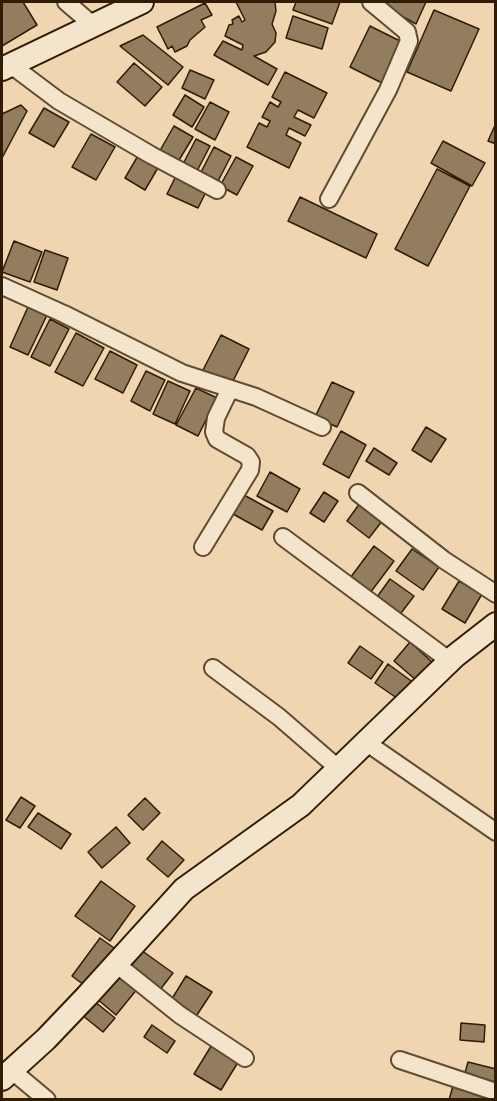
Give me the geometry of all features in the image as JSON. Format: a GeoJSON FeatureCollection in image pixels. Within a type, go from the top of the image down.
{"type":"FeatureCollection","features":[{"type":"Feature","properties":{"kind":"street"},"geometry":{"type":"LineString","coordinates":[[66,2],[94,26]]}},
{"type":"Feature","properties":{"kind":"street"},"geometry":{"type":"LineString","coordinates":[[6,67],[142,2]]}},
{"type":"Feature","properties":{"kind":"street"},"geometry":{"type":"LineString","coordinates":[[329,199],[388,90],[409,41],[407,32],[371,2]]}},
{"type":"Feature","properties":{"kind":"street"},"geometry":{"type":"LineString","coordinates":[[6,67],[151,155],[217,190]]}},
{"type":"Feature","properties":{"kind":"street"},"geometry":{"type":"LineString","coordinates":[[2,286],[182,373],[256,397],[322,427]]}},
{"type":"Feature","properties":{"kind":"street"},"geometry":{"type":"LineString","coordinates":[[203,547],[250,470],[251,462],[247,456],[217,439],[214,432],[216,418],[230,389]]}},
{"type":"Feature","properties":{"kind":"street"},"geometry":{"type":"LineString","coordinates":[[358,493],[444,560],[495,594]]}},
{"type":"Feature","properties":{"kind":"street"},"geometry":{"type":"LineString","coordinates":[[283,537],[450,661]]}},
{"type":"Feature","properties":{"kind":"street"},"geometry":{"type":"LineString","coordinates":[[47,1100],[6,1074],[46,1039],[184,889],[301,805],[450,661],[495,624]]}},
{"type":"Feature","properties":{"kind":"street"},"geometry":{"type":"LineString","coordinates":[[213,668],[279,717],[339,769]]}},
{"type":"Feature","properties":{"kind":"street"},"geometry":{"type":"LineString","coordinates":[[367,743],[495,832]]}},
{"type":"Feature","properties":{"kind":"street"},"geometry":{"type":"LineString","coordinates":[[115,963],[180,1015],[246,1058]]}},
{"type":"Feature","properties":{"kind":"street"},"geometry":{"type":"LineString","coordinates":[[400,1060],[495,1092]]}},
{"type":"Feature","properties":{"kind":"building"},"geometry":{"type":"Polygon","coordinates":[[[2,2],[23,2],[37,25],[2,46],[2,2]]]}},
{"type":"Feature","properties":{"kind":"building"},"geometry":{"type":"Polygon","coordinates":[[[236,2],[275,2],[276,11],[272,24],[276,33],[275,42],[266,52],[254,56],[277,69],[268,85],[214,55],[223,41],[242,50],[243,45],[225,36],[229,25],[233,24],[232,20],[239,16],[242,22],[245,20],[236,2]]]}},
{"type":"Feature","properties":{"kind":"building"},"geometry":{"type":"Polygon","coordinates":[[[296,2],[340,2],[332,24],[293,10],[296,2]]]}},
{"type":"Feature","properties":{"kind":"building"},"geometry":{"type":"Polygon","coordinates":[[[376,2],[426,2],[416,24],[376,2]]]}},
{"type":"Feature","properties":{"kind":"building"},"geometry":{"type":"Polygon","coordinates":[[[205,3],[212,15],[201,20],[205,27],[190,40],[187,46],[175,52],[172,46],[168,49],[157,27],[205,3]]]}},
{"type":"Feature","properties":{"kind":"building"},"geometry":{"type":"Polygon","coordinates":[[[434,10],[479,29],[451,91],[407,72],[434,10]]]}},
{"type":"Feature","properties":{"kind":"building"},"geometry":{"type":"Polygon","coordinates":[[[293,16],[328,28],[322,49],[286,38],[293,16]]]}},
{"type":"Feature","properties":{"kind":"building"},"geometry":{"type":"Polygon","coordinates":[[[370,26],[406,44],[386,85],[350,67],[370,26]]]}},
{"type":"Feature","properties":{"kind":"building"},"geometry":{"type":"Polygon","coordinates":[[[143,35],[183,67],[168,85],[120,46],[143,35]]]}},
{"type":"Feature","properties":{"kind":"building"},"geometry":{"type":"Polygon","coordinates":[[[134,63],[162,87],[145,106],[117,82],[134,63]]]}},
{"type":"Feature","properties":{"kind":"building"},"geometry":{"type":"Polygon","coordinates":[[[190,70],[214,80],[205,99],[182,88],[190,70]]]}},
{"type":"Feature","properties":{"kind":"building"},"geometry":{"type":"Polygon","coordinates":[[[285,72],[327,93],[314,118],[298,110],[294,117],[311,125],[305,136],[289,128],[286,135],[301,143],[289,168],[247,147],[259,123],[267,127],[270,121],[262,117],[270,102],[278,107],[281,102],[272,97],[285,72]]]}},
{"type":"Feature","properties":{"kind":"building"},"geometry":{"type":"Polygon","coordinates":[[[185,95],[204,107],[192,127],[173,115],[185,95]]]}},
{"type":"Feature","properties":{"kind":"building"},"geometry":{"type":"Polygon","coordinates":[[[210,102],[229,112],[215,140],[195,129],[210,102]]]}},
{"type":"Feature","properties":{"kind":"building"},"geometry":{"type":"Polygon","coordinates":[[[21,105],[27,111],[2,158],[2,114],[21,105]]]}},
{"type":"Feature","properties":{"kind":"building"},"geometry":{"type":"Polygon","coordinates":[[[44,108],[69,122],[54,147],[29,133],[44,108]]]}},
{"type":"Feature","properties":{"kind":"building"},"geometry":{"type":"Polygon","coordinates":[[[496,123],[496,144],[488,141],[496,123]]]}},
{"type":"Feature","properties":{"kind":"building"},"geometry":{"type":"Polygon","coordinates":[[[174,126],[193,137],[176,165],[158,154],[174,126]]]}},
{"type":"Feature","properties":{"kind":"building"},"geometry":{"type":"Polygon","coordinates":[[[91,134],[115,147],[96,180],[72,167],[91,134]]]}},
{"type":"Feature","properties":{"kind":"building"},"geometry":{"type":"Polygon","coordinates":[[[196,139],[210,146],[197,171],[183,164],[196,139]]]}},
{"type":"Feature","properties":{"kind":"building"},"geometry":{"type":"Polygon","coordinates":[[[443,141],[485,163],[472,186],[431,163],[443,141]]]}},
{"type":"Feature","properties":{"kind":"building"},"geometry":{"type":"Polygon","coordinates":[[[214,147],[231,156],[217,183],[200,174],[214,147]]]}},
{"type":"Feature","properties":{"kind":"building"},"geometry":{"type":"Polygon","coordinates":[[[139,154],[159,166],[145,190],[125,178],[139,154]]]}},
{"type":"Feature","properties":{"kind":"building"},"geometry":{"type":"Polygon","coordinates":[[[236,157],[253,166],[237,195],[220,186],[236,157]]]}},
{"type":"Feature","properties":{"kind":"building"},"geometry":{"type":"Polygon","coordinates":[[[437,169],[470,186],[428,266],[395,249],[437,169]]]}},
{"type":"Feature","properties":{"kind":"building"},"geometry":{"type":"Polygon","coordinates":[[[176,176],[207,190],[198,208],[167,194],[176,176]]]}},
{"type":"Feature","properties":{"kind":"building"},"geometry":{"type":"Polygon","coordinates":[[[300,197],[377,234],[366,258],[288,221],[300,197]]]}},
{"type":"Feature","properties":{"kind":"building"},"geometry":{"type":"Polygon","coordinates":[[[14,241],[42,252],[30,282],[2,272],[14,241]]]}},
{"type":"Feature","properties":{"kind":"building"},"geometry":{"type":"Polygon","coordinates":[[[45,250],[68,258],[57,290],[34,282],[45,250]]]}},
{"type":"Feature","properties":{"kind":"building"},"geometry":{"type":"Polygon","coordinates":[[[28,307],[47,315],[28,355],[10,347],[28,307]]]}},
{"type":"Feature","properties":{"kind":"building"},"geometry":{"type":"Polygon","coordinates":[[[50,319],[69,329],[50,366],[31,357],[50,319]]]}},
{"type":"Feature","properties":{"kind":"building"},"geometry":{"type":"Polygon","coordinates":[[[76,333],[104,348],[83,386],[55,372],[76,333]]]}},
{"type":"Feature","properties":{"kind":"building"},"geometry":{"type":"Polygon","coordinates":[[[221,335],[249,349],[231,385],[203,370],[221,335]]]}},
{"type":"Feature","properties":{"kind":"building"},"geometry":{"type":"Polygon","coordinates":[[[110,351],[137,365],[123,393],[95,379],[110,351]]]}},
{"type":"Feature","properties":{"kind":"building"},"geometry":{"type":"Polygon","coordinates":[[[146,371],[165,380],[150,411],[131,401],[146,371]]]}},
{"type":"Feature","properties":{"kind":"building"},"geometry":{"type":"Polygon","coordinates":[[[168,381],[190,391],[175,424],[153,414],[168,381]]]}},
{"type":"Feature","properties":{"kind":"building"},"geometry":{"type":"Polygon","coordinates":[[[332,382],[354,392],[337,427],[315,417],[332,382]]]}},
{"type":"Feature","properties":{"kind":"building"},"geometry":{"type":"Polygon","coordinates":[[[196,388],[217,398],[198,436],[176,425],[196,388]]]}},
{"type":"Feature","properties":{"kind":"building"},"geometry":{"type":"Polygon","coordinates":[[[426,427],[446,439],[431,462],[412,450],[426,427]]]}},
{"type":"Feature","properties":{"kind":"building"},"geometry":{"type":"Polygon","coordinates":[[[341,431],[366,445],[349,478],[323,464],[341,431]]]}},
{"type":"Feature","properties":{"kind":"building"},"geometry":{"type":"Polygon","coordinates":[[[374,448],[397,463],[389,475],[366,461],[374,448]]]}},
{"type":"Feature","properties":{"kind":"building"},"geometry":{"type":"Polygon","coordinates":[[[270,472],[300,489],[287,512],[257,496],[270,472]]]}},
{"type":"Feature","properties":{"kind":"building"},"geometry":{"type":"Polygon","coordinates":[[[324,492],[338,501],[324,522],[310,513],[324,492]]]}},
{"type":"Feature","properties":{"kind":"building"},"geometry":{"type":"Polygon","coordinates":[[[244,495],[273,511],[262,530],[233,514],[244,495]]]}},
{"type":"Feature","properties":{"kind":"building"},"geometry":{"type":"Polygon","coordinates":[[[363,499],[386,516],[369,538],[347,521],[363,499]]]}},
{"type":"Feature","properties":{"kind":"building"},"geometry":{"type":"Polygon","coordinates":[[[374,546],[394,561],[370,593],[350,578],[374,546]]]}},
{"type":"Feature","properties":{"kind":"building"},"geometry":{"type":"Polygon","coordinates":[[[412,549],[439,567],[423,590],[396,571],[412,549]]]}},
{"type":"Feature","properties":{"kind":"building"},"geometry":{"type":"Polygon","coordinates":[[[390,579],[414,596],[395,621],[372,604],[390,579]]]}},
{"type":"Feature","properties":{"kind":"building"},"geometry":{"type":"Polygon","coordinates":[[[459,581],[482,594],[465,623],[442,609],[459,581]]]}},
{"type":"Feature","properties":{"kind":"building"},"geometry":{"type":"Polygon","coordinates":[[[410,642],[432,662],[416,680],[394,661],[410,642]]]}},
{"type":"Feature","properties":{"kind":"building"},"geometry":{"type":"Polygon","coordinates":[[[360,646],[383,662],[371,679],[348,663],[360,646]]]}},
{"type":"Feature","properties":{"kind":"building"},"geometry":{"type":"Polygon","coordinates":[[[388,664],[414,683],[401,701],[375,683],[388,664]]]}},
{"type":"Feature","properties":{"kind":"building"},"geometry":{"type":"Polygon","coordinates":[[[21,797],[35,806],[20,828],[6,820],[21,797]]]}},
{"type":"Feature","properties":{"kind":"building"},"geometry":{"type":"Polygon","coordinates":[[[145,798],[160,813],[143,830],[128,815],[145,798]]]}},
{"type":"Feature","properties":{"kind":"building"},"geometry":{"type":"Polygon","coordinates":[[[38,813],[71,834],[61,849],[28,827],[38,813]]]}},
{"type":"Feature","properties":{"kind":"building"},"geometry":{"type":"Polygon","coordinates":[[[116,827],[130,843],[102,868],[88,852],[116,827]]]}},
{"type":"Feature","properties":{"kind":"building"},"geometry":{"type":"Polygon","coordinates":[[[162,841],[184,860],[168,877],[147,859],[162,841]]]}},
{"type":"Feature","properties":{"kind":"building"},"geometry":{"type":"Polygon","coordinates":[[[101,881],[135,906],[110,941],[75,916],[101,881]]]}},
{"type":"Feature","properties":{"kind":"building"},"geometry":{"type":"Polygon","coordinates":[[[100,938],[117,950],[88,988],[72,976],[100,938]]]}},
{"type":"Feature","properties":{"kind":"building"},"geometry":{"type":"Polygon","coordinates":[[[141,950],[173,973],[159,991],[127,968],[141,950]]]}},
{"type":"Feature","properties":{"kind":"building"},"geometry":{"type":"Polygon","coordinates":[[[117,972],[138,988],[116,1015],[96,998],[117,972]]]}},
{"type":"Feature","properties":{"kind":"building"},"geometry":{"type":"Polygon","coordinates":[[[186,976],[212,992],[195,1018],[170,1002],[186,976]]]}},
{"type":"Feature","properties":{"kind":"building"},"geometry":{"type":"Polygon","coordinates":[[[94,1001],[115,1018],[103,1032],[82,1015],[94,1001]]]}},
{"type":"Feature","properties":{"kind":"building"},"geometry":{"type":"Polygon","coordinates":[[[461,1023],[485,1025],[484,1042],[460,1040],[461,1023]]]}},
{"type":"Feature","properties":{"kind":"building"},"geometry":{"type":"Polygon","coordinates":[[[152,1025],[175,1041],[167,1053],[144,1037],[152,1025]]]}},
{"type":"Feature","properties":{"kind":"building"},"geometry":{"type":"Polygon","coordinates":[[[213,1043],[240,1059],[221,1090],[194,1074],[213,1043]]]}},
{"type":"Feature","properties":{"kind":"building"},"geometry":{"type":"Polygon","coordinates":[[[468,1062],[496,1069],[496,1089],[463,1080],[468,1062]]]}},
{"type":"Feature","properties":{"kind":"building"},"geometry":{"type":"Polygon","coordinates":[[[453,1086],[495,1100],[449,1100],[453,1086]]]}}]}
